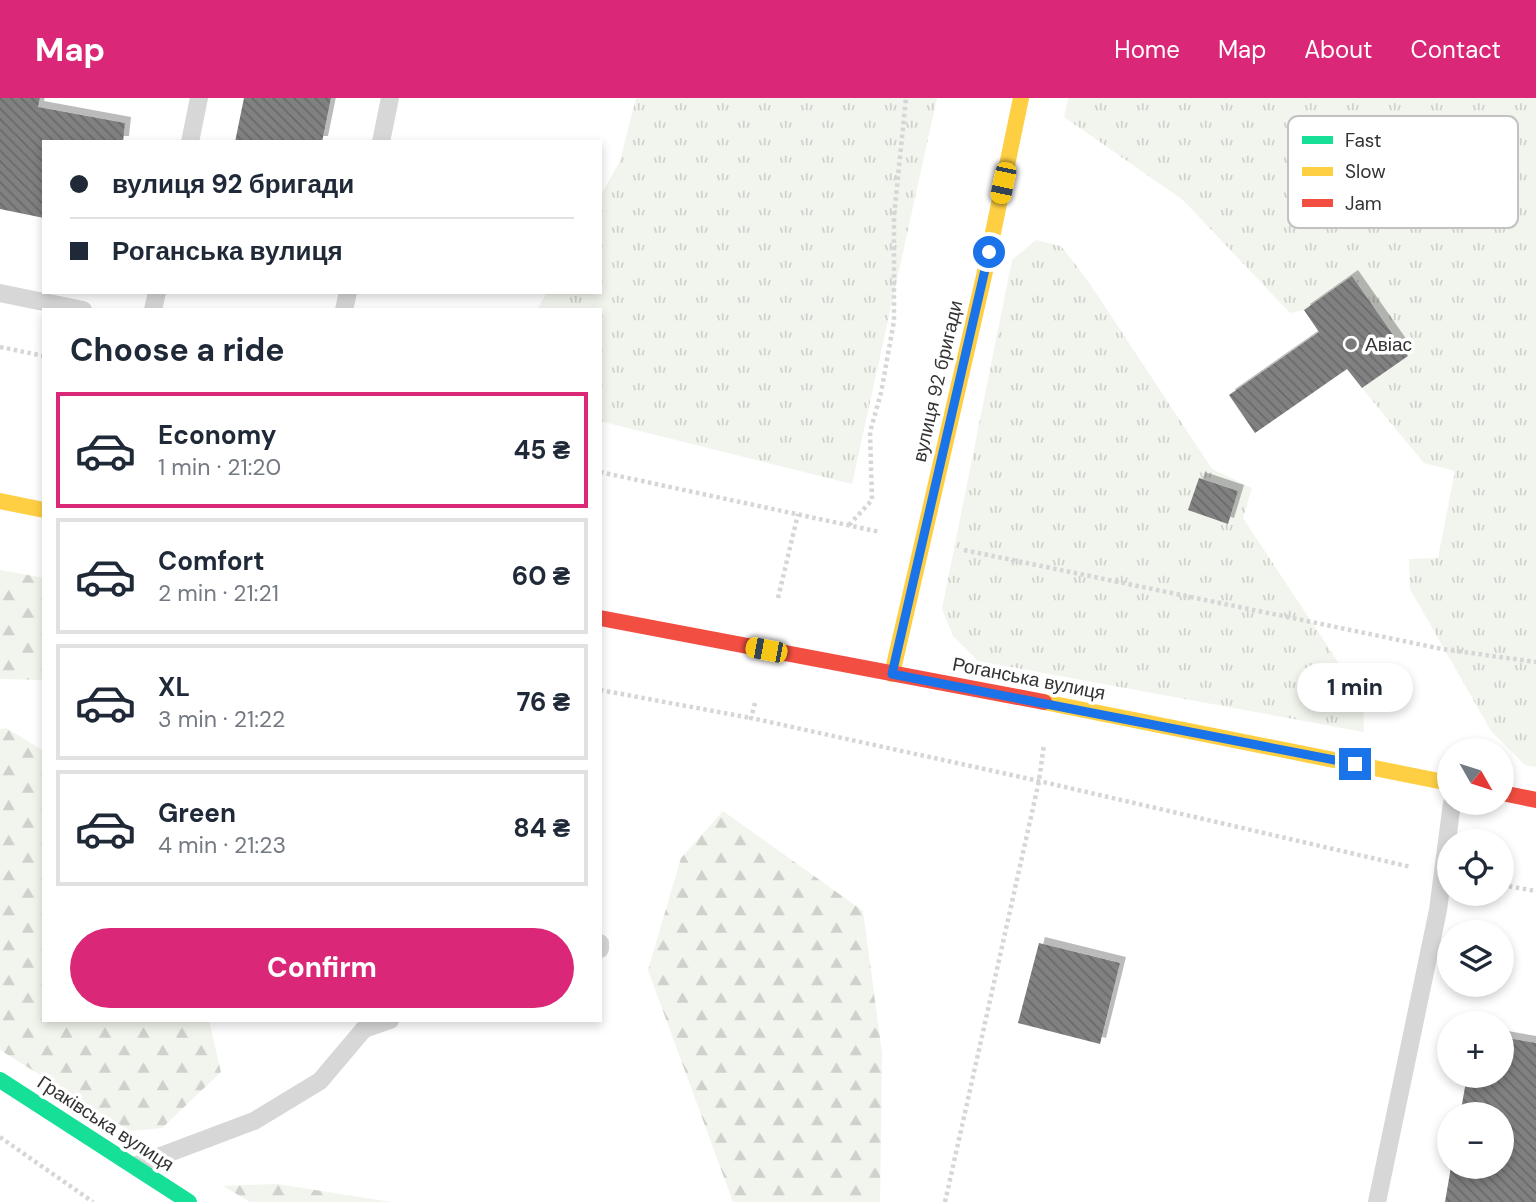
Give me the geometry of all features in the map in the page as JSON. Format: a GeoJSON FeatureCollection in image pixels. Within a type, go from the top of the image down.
{"type":"FeatureCollection","features":[{"type":"Feature","properties":{"kind":"main road","name":"вулиця 92 бригади"},"geometry":{"type":"LineString","coordinates":[[892,674],[984,275],[1021,98]]}},
{"type":"Feature","properties":{"kind":"main road"},"geometry":{"type":"LineString","coordinates":[[0,501],[42,510]]}},
{"type":"Feature","properties":{"kind":"main road","name":"Роганська вулиця"},"geometry":{"type":"LineString","coordinates":[[602,618],[1437,781]]}},
{"type":"Feature","properties":{"kind":"main road"},"geometry":{"type":"LineString","coordinates":[[1514,795],[1536,800]]}},
{"type":"Feature","properties":{"kind":"main road","name":"Граківська вулиця"},"geometry":{"type":"LineString","coordinates":[[0,1080],[189,1202]]}},
{"type":"Feature","properties":{"kind":"lane"},"geometry":{"type":"LineString","coordinates":[[190,140],[199,98]]}},
{"type":"Feature","properties":{"kind":"lane"},"geometry":{"type":"LineString","coordinates":[[381,140],[390,98]]}},
{"type":"Feature","properties":{"kind":"lane"},"geometry":{"type":"LineString","coordinates":[[0,293],[73,308]]}},
{"type":"Feature","properties":{"kind":"lane"},"geometry":{"type":"LineString","coordinates":[[1377,1202],[1438,906]]}},
{"type":"Feature","properties":{"kind":"lane"},"geometry":{"type":"LineString","coordinates":[[137,1166],[254,1121],[320,1081],[362,1025]]}},
{"type":"Feature","properties":{"kind":"path"},"geometry":{"type":"LineString","coordinates":[[849,525],[872,500],[870,432],[881,393],[894,321],[894,216],[906,98]]}},
{"type":"Feature","properties":{"kind":"path"},"geometry":{"type":"LineString","coordinates":[[0,347],[42,356]]}},
{"type":"Feature","properties":{"kind":"path"},"geometry":{"type":"LineString","coordinates":[[602,472],[889,534]]}},
{"type":"Feature","properties":{"kind":"path"},"geometry":{"type":"LineString","coordinates":[[778,598],[798,514]]}},
{"type":"Feature","properties":{"kind":"path"},"geometry":{"type":"LineString","coordinates":[[963,550],[1442,649],[1536,662]]}},
{"type":"Feature","properties":{"kind":"path"},"geometry":{"type":"LineString","coordinates":[[602,690],[751,718],[1039,780],[1437,873]]}},
{"type":"Feature","properties":{"kind":"path"},"geometry":{"type":"LineString","coordinates":[[751,718],[755,703]]}},
{"type":"Feature","properties":{"kind":"path"},"geometry":{"type":"LineString","coordinates":[[945,1202],[1039,780]]}},
{"type":"Feature","properties":{"kind":"path"},"geometry":{"type":"LineString","coordinates":[[1514,887],[1536,891]]}},
{"type":"Feature","properties":{"kind":"path"},"geometry":{"type":"LineString","coordinates":[[0,1137],[93,1202]]}},
{"type":"Feature","properties":{"kind":"green space"},"geometry":{"type":"Polygon","coordinates":[[[636,98],[937,98],[852,484],[602,422],[602,308],[538,308],[546,294],[602,294],[602,193],[620,161],[636,98]]]}},
{"type":"Feature","properties":{"kind":"green space"},"geometry":{"type":"Polygon","coordinates":[[[1068,98],[1536,98],[1536,767],[1525,765],[1514,754],[1514,738],[1498,738],[1491,731],[1410,589],[1409,559],[1438,558],[1455,471],[1424,463],[1362,388],[1408,356],[1353,277],[1304,310],[1290,313],[1183,200],[1064,117],[1068,98]]]}},
{"type":"Feature","properties":{"kind":"green space"},"geometry":{"type":"Polygon","coordinates":[[[1036,240],[1061,246],[1088,281],[1212,469],[1252,488],[1243,518],[1363,700],[1364,732],[978,661],[953,636],[942,609],[1012,260],[1036,240]]]}},
{"type":"Feature","properties":{"kind":"green space"},"geometry":{"type":"Polygon","coordinates":[[[0,570],[42,578],[42,680],[0,679],[0,570]]]}},
{"type":"Feature","properties":{"kind":"green space"},"geometry":{"type":"Polygon","coordinates":[[[6,728],[42,750],[42,1022],[209,1022],[221,1072],[162,1128],[130,1131],[0,1050],[0,729],[6,728]]]}},
{"type":"Feature","properties":{"kind":"green space"},"geometry":{"type":"Polygon","coordinates":[[[723,811],[863,911],[882,1053],[880,1202],[733,1202],[648,970],[681,858],[723,811]]]}},
{"type":"Feature","properties":{"kind":"green space"},"geometry":{"type":"Polygon","coordinates":[[[277,1184],[391,1202],[250,1202],[223,1186],[277,1184]]]}},
{"type":"Feature","properties":{"kind":"building"},"geometry":{"type":"Polygon","coordinates":[[[0,98],[40,98],[38,107],[125,123],[123,140],[42,140],[42,218],[0,209],[0,98]]]}},
{"type":"Feature","properties":{"kind":"building"},"geometry":{"type":"Polygon","coordinates":[[[244,98],[331,98],[322,140],[235,140],[244,98]]]}},
{"type":"Feature","properties":{"kind":"building","name":"Авіас"},"geometry":{"type":"Polygon","coordinates":[[[1352,276],[1408,356],[1362,388],[1347,369],[1255,433],[1229,395],[1319,332],[1304,310],[1352,276]]]}},
{"type":"Feature","properties":{"kind":"building"},"geometry":{"type":"Polygon","coordinates":[[[1199,478],[1238,491],[1228,524],[1188,510],[1199,478]]]}},
{"type":"Feature","properties":{"kind":"building"},"geometry":{"type":"Polygon","coordinates":[[[1039,943],[1120,963],[1100,1044],[1018,1023],[1039,943]]]}},
{"type":"Feature","properties":{"kind":"building"},"geometry":{"type":"Polygon","coordinates":[[[1514,1039],[1536,1043],[1536,1202],[1445,1202],[1449,1179],[1514,1179],[1514,1102],[1462,1102],[1465,1088],[1514,1088],[1514,1039]]]}},
{"type":"Feature","properties":{"kind":"traffic: fast"},"geometry":{"type":"LineString","coordinates":[[0,1080],[189,1202]]}},
{"type":"Feature","properties":{"kind":"traffic: slow"},"geometry":{"type":"LineString","coordinates":[[892,674],[984,276],[1021,98]]}},
{"type":"Feature","properties":{"kind":"traffic: slow"},"geometry":{"type":"LineString","coordinates":[[0,501],[42,510]]}},
{"type":"Feature","properties":{"kind":"traffic: slow"},"geometry":{"type":"LineString","coordinates":[[1044,702],[1437,781]]}},
{"type":"Feature","properties":{"kind":"traffic: jam"},"geometry":{"type":"LineString","coordinates":[[602,618],[1044,702]]}},
{"type":"Feature","properties":{"kind":"traffic: jam"},"geometry":{"type":"LineString","coordinates":[[1514,795],[1536,800]]}},
{"type":"Feature","properties":{"kind":"place","name":"Авіас"},"geometry":{"type":"Point","coordinates":[1351,344]}},
{"type":"Feature","properties":{"kind":"route"},"geometry":{"type":"LineString","coordinates":[[989,252],[920,541],[892,674],[1355,764]]}}]}
